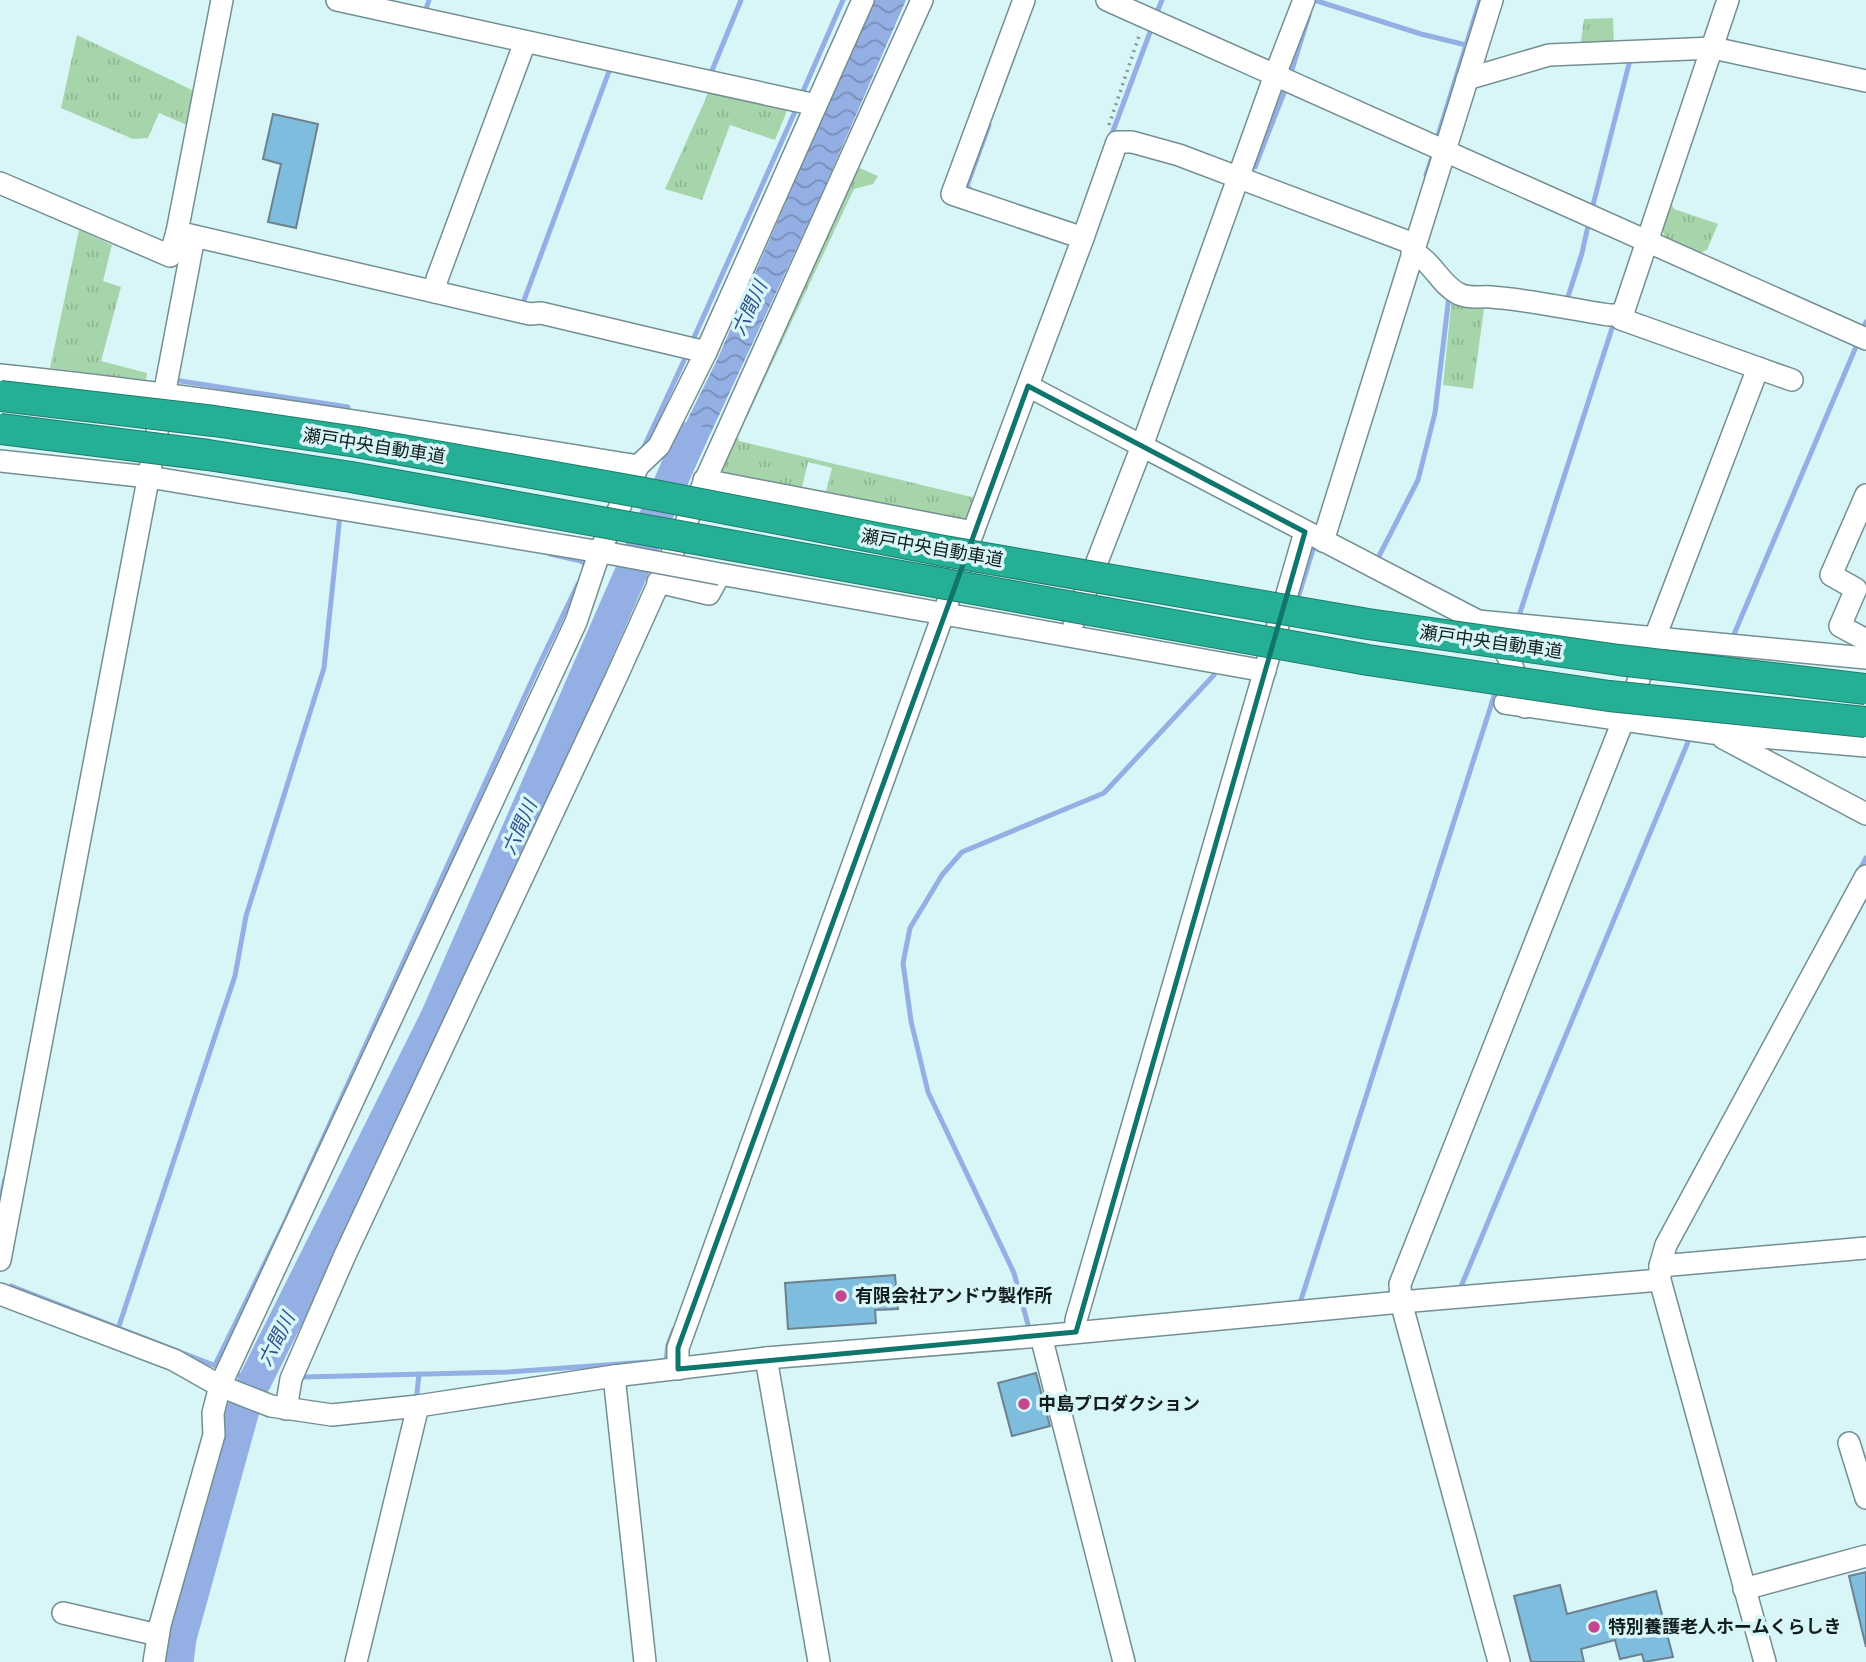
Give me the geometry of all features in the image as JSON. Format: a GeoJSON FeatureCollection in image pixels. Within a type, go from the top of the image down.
{"type":"FeatureCollection","features":[{"type":"Feature","properties":{"kind":"highway","name":"瀬戸中央自動車道"},"geometry":{"type":"LineString","coordinates":[[0,396],[214,421],[357,442],[639,492],[944,551],[1368,624],[1619,660],[1866,689]]}},
{"type":"Feature","properties":{"kind":"highway","name":"瀬戸中央自動車道"},"geometry":{"type":"LineString","coordinates":[[0,429],[208,455],[351,477],[1368,660],[1609,696],[1866,722]]}},
{"type":"Feature","properties":{"kind":"street"},"geometry":{"type":"LineString","coordinates":[[0,1259],[165,393],[185,235],[222,0]]}},
{"type":"Feature","properties":{"kind":"street"},"geometry":{"type":"LineString","coordinates":[[337,0],[416,8],[525,42],[805,103]]}},
{"type":"Feature","properties":{"kind":"street"},"geometry":{"type":"LineString","coordinates":[[155,1662],[159,1635],[214,1435],[213,1413],[223,1388],[576,622],[606,553],[638,466],[659,446],[695,349],[805,103],[863,0]]}},
{"type":"Feature","properties":{"kind":"street"},"geometry":{"type":"LineString","coordinates":[[278,1407],[345,1255],[609,692],[922,0]]}},
{"type":"Feature","properties":{"kind":"street"},"geometry":{"type":"LineString","coordinates":[[1024,0],[952,194],[1079,237]]}},
{"type":"Feature","properties":{"kind":"street"},"geometry":{"type":"LineString","coordinates":[[1107,0],[1862,338]]}},
{"type":"Feature","properties":{"kind":"street"},"geometry":{"type":"LineString","coordinates":[[1068,637],[1142,446],[1241,170],[1284,80],[1304,0]]}},
{"type":"Feature","properties":{"kind":"street"},"geometry":{"type":"LineString","coordinates":[[1076,1326],[1265,671],[1315,537],[1410,244],[1438,148],[1467,79],[1492,0]]}},
{"type":"Feature","properties":{"kind":"street"},"geometry":{"type":"LineString","coordinates":[[1617,315],[1728,0]]}},
{"type":"Feature","properties":{"kind":"street"},"geometry":{"type":"LineString","coordinates":[[436,285],[525,42]]}},
{"type":"Feature","properties":{"kind":"street"},"geometry":{"type":"LineString","coordinates":[[1467,79],[1549,55],[1708,52],[1866,80]]}},
{"type":"Feature","properties":{"kind":"street"},"geometry":{"type":"LineString","coordinates":[[677,1362],[973,532],[1028,386],[1079,237],[1116,142],[1132,142],[1241,170],[1410,244],[1450,289],[1468,297],[1491,297],[1617,315],[1621,320],[1792,380]]}},
{"type":"Feature","properties":{"kind":"street"},"geometry":{"type":"LineString","coordinates":[[0,183],[170,256],[185,235]]}},
{"type":"Feature","properties":{"kind":"street"},"geometry":{"type":"LineString","coordinates":[[185,235],[436,285],[530,314],[541,313],[695,349]]}},
{"type":"Feature","properties":{"kind":"street"},"geometry":{"type":"LineString","coordinates":[[1499,1662],[1400,1284],[1623,721],[1758,368]]}},
{"type":"Feature","properties":{"kind":"street"},"geometry":{"type":"LineString","coordinates":[[0,375],[165,393],[638,466]]}},
{"type":"Feature","properties":{"kind":"street"},"geometry":{"type":"LineString","coordinates":[[1028,386],[1476,620],[1493,633],[1513,664],[1515,705],[1713,733],[1866,746]]}},
{"type":"Feature","properties":{"kind":"street"},"geometry":{"type":"LineString","coordinates":[[0,461],[149,477],[606,553],[1265,671]]}},
{"type":"Feature","properties":{"kind":"street"},"geometry":{"type":"LineString","coordinates":[[704,480],[973,532]]}},
{"type":"Feature","properties":{"kind":"street"},"geometry":{"type":"LineString","coordinates":[[1866,495],[1831,575],[1856,589],[1840,626],[1866,640]]}},
{"type":"Feature","properties":{"kind":"street"},"geometry":{"type":"LineString","coordinates":[[658,582],[709,594],[720,574]]}},
{"type":"Feature","properties":{"kind":"street"},"geometry":{"type":"LineString","coordinates":[[1476,620],[1866,658]]}},
{"type":"Feature","properties":{"kind":"street"},"geometry":{"type":"LineString","coordinates":[[1713,733],[1866,814]]}},
{"type":"Feature","properties":{"kind":"street"},"geometry":{"type":"LineString","coordinates":[[1765,1662],[1656,1277],[1666,1245],[1866,876]]}},
{"type":"Feature","properties":{"kind":"street"},"geometry":{"type":"LineString","coordinates":[[0,1294],[174,1360],[223,1388],[278,1407],[332,1415],[418,1406],[614,1376],[677,1362],[1041,1336],[1076,1326],[1401,1296],[1656,1277],[1866,1248]]}},
{"type":"Feature","properties":{"kind":"street"},"geometry":{"type":"LineString","coordinates":[[1041,1336],[1124,1662]]}},
{"type":"Feature","properties":{"kind":"street"},"geometry":{"type":"LineString","coordinates":[[766,1357],[819,1662]]}},
{"type":"Feature","properties":{"kind":"street"},"geometry":{"type":"LineString","coordinates":[[614,1376],[645,1662]]}},
{"type":"Feature","properties":{"kind":"street"},"geometry":{"type":"LineString","coordinates":[[356,1662],[418,1406]]}},
{"type":"Feature","properties":{"kind":"street"},"geometry":{"type":"LineString","coordinates":[[1849,1443],[1866,1498]]}},
{"type":"Feature","properties":{"kind":"street"},"geometry":{"type":"LineString","coordinates":[[1744,1589],[1866,1556]]}},
{"type":"Feature","properties":{"kind":"street"},"geometry":{"type":"LineString","coordinates":[[63,1613],[159,1635]]}},
{"type":"Feature","properties":{"kind":"path"},"geometry":{"type":"LineString","coordinates":[[1110,131],[1108,128],[1151,20]]}},
{"type":"Feature","properties":{"kind":"highlighted area"},"geometry":{"type":"Polygon","coordinates":[[[1028,386],[1305,532],[1076,1332],[678,1369],[678,1348],[1028,386]]]}},
{"type":"Feature","properties":{"kind":"green space"},"geometry":{"type":"Polygon","coordinates":[[[1613,18],[1614,47],[1580,49],[1584,19],[1613,18]]]}},
{"type":"Feature","properties":{"kind":"green space"},"geometry":{"type":"Polygon","coordinates":[[[77,35],[192,90],[194,96],[187,125],[159,113],[148,138],[133,139],[61,108],[77,35]]]}},
{"type":"Feature","properties":{"kind":"green space"},"geometry":{"type":"Polygon","coordinates":[[[710,89],[789,106],[775,140],[730,125],[702,200],[665,189],[710,89]]]}},
{"type":"Feature","properties":{"kind":"green space"},"geometry":{"type":"Polygon","coordinates":[[[855,166],[878,176],[873,184],[854,189],[738,436],[739,441],[976,498],[968,519],[963,522],[716,476],[855,166]],[[808,462],[802,487],[826,491],[832,468],[808,462]]]}},
{"type":"Feature","properties":{"kind":"green space"},"geometry":{"type":"Polygon","coordinates":[[[1671,203],[1674,209],[1718,224],[1707,250],[1697,254],[1666,241],[1662,229],[1671,203]]]}},
{"type":"Feature","properties":{"kind":"green space"},"geometry":{"type":"Polygon","coordinates":[[[79,230],[112,245],[103,281],[121,287],[101,361],[147,373],[146,380],[50,368],[79,230]]]}},
{"type":"Feature","properties":{"kind":"green space"},"geometry":{"type":"Polygon","coordinates":[[[1452,297],[1485,302],[1473,389],[1443,385],[1452,297]]]}},
{"type":"Feature","properties":{"kind":"water"},"geometry":{"type":"Polygon","coordinates":[[[874,0],[906,0],[819,200],[688,482],[660,475],[718,358],[874,0]]]}},
{"type":"Feature","properties":{"kind":"building"},"geometry":{"type":"Polygon","coordinates":[[[273,114],[318,124],[296,228],[268,222],[281,164],[263,159],[273,114]]]}},
{"type":"Feature","properties":{"kind":"building","name":"有限会社アンドウ製作所"},"geometry":{"type":"Polygon","coordinates":[[[895,1275],[898,1309],[875,1310],[876,1323],[788,1329],[785,1283],[895,1275]]]}},
{"type":"Feature","properties":{"kind":"building","name":"中島プロダクション"},"geometry":{"type":"Polygon","coordinates":[[[1036,1373],[1050,1426],[1012,1436],[998,1383],[1036,1373]]]}},
{"type":"Feature","properties":{"kind":"building"},"geometry":{"type":"Polygon","coordinates":[[[1866,1572],[1866,1647],[1849,1576],[1866,1572]]]}},
{"type":"Feature","properties":{"kind":"building","name":"特別養護老人ホームくらしき"},"geometry":{"type":"Polygon","coordinates":[[[1560,1585],[1567,1614],[1656,1591],[1673,1657],[1644,1662],[1642,1654],[1620,1659],[1615,1640],[1581,1649],[1584,1662],[1531,1662],[1514,1596],[1560,1585]]]}},
{"type":"Feature","properties":{"kind":"waterway"},"geometry":{"type":"LineString","coordinates":[[426,9],[429,0]]}},
{"type":"Feature","properties":{"kind":"waterway"},"geometry":{"type":"LineString","coordinates":[[711,73],[741,0]]}},
{"type":"Feature","properties":{"kind":"waterway"},"geometry":{"type":"LineString","coordinates":[[801,96],[843,0]]}},
{"type":"Feature","properties":{"kind":"waterway"},"geometry":{"type":"LineString","coordinates":[[1155,17],[1162,0]]}},
{"type":"Feature","properties":{"kind":"waterway"},"geometry":{"type":"LineString","coordinates":[[1314,0],[1421,34],[1466,45]]}},
{"type":"Feature","properties":{"kind":"waterway"},"geometry":{"type":"LineString","coordinates":[[1436,142],[1480,0]]}},
{"type":"Feature","properties":{"kind":"waterway"},"geometry":{"type":"LineString","coordinates":[[1290,76],[1309,15]]}},
{"type":"Feature","properties":{"kind":"waterway"},"geometry":{"type":"LineString","coordinates":[[1110,139],[1152,27]]}},
{"type":"Feature","properties":{"kind":"waterway"},"geometry":{"type":"LineString","coordinates":[[1593,205],[1630,60]]}},
{"type":"Feature","properties":{"kind":"waterway"},"geometry":{"type":"LineString","coordinates":[[523,303],[611,66]]}},
{"type":"Feature","properties":{"kind":"waterway"},"geometry":{"type":"LineString","coordinates":[[1248,166],[1255,167],[1287,85]]}},
{"type":"Feature","properties":{"kind":"waterway"},"geometry":{"type":"LineString","coordinates":[[692,342],[798,105]]}},
{"type":"Feature","properties":{"kind":"waterway"},"geometry":{"type":"LineString","coordinates":[[973,193],[967,186],[989,125]]}},
{"type":"Feature","properties":{"kind":"waterway"},"geometry":{"type":"LineString","coordinates":[[1426,175],[1434,151]]}},
{"type":"Feature","properties":{"kind":"waterway"},"geometry":{"type":"LineString","coordinates":[[1567,300],[1588,226]]}},
{"type":"Feature","properties":{"kind":"waterway"},"geometry":{"type":"LineString","coordinates":[[1377,560],[1418,480],[1435,413],[1449,296]]}},
{"type":"Feature","properties":{"kind":"waterway"},"geometry":{"type":"LineString","coordinates":[[1519,616],[1615,319]]}},
{"type":"Feature","properties":{"kind":"waterway"},"geometry":{"type":"LineString","coordinates":[[1861,333],[1866,322]]}},
{"type":"Feature","properties":{"kind":"waterway"},"geometry":{"type":"LineString","coordinates":[[1732,639],[1858,342]]}},
{"type":"Feature","properties":{"kind":"waterway"},"geometry":{"type":"LineString","coordinates":[[644,447],[687,354]]}},
{"type":"Feature","properties":{"kind":"waterway"},"geometry":{"type":"LineString","coordinates":[[174,380],[348,407],[348,412]]}},
{"type":"Feature","properties":{"kind":"waterway","name":"六間川"},"geometry":{"type":"LineString","coordinates":[[177,1662],[180,1638],[243,1410],[252,1387],[436,1019],[690,438]]}},
{"type":"Feature","properties":{"kind":"waterway"},"geometry":{"type":"LineString","coordinates":[[119,1326],[235,976],[246,916],[324,668],[340,515]]}},
{"type":"Feature","properties":{"kind":"waterway"},"geometry":{"type":"LineString","coordinates":[[1296,604],[1315,543]]}},
{"type":"Feature","properties":{"kind":"waterway"},"geometry":{"type":"LineString","coordinates":[[550,554],[581,561],[586,565]]}},
{"type":"Feature","properties":{"kind":"waterway"},"geometry":{"type":"LineString","coordinates":[[215,1365],[285,1222],[578,584]]}},
{"type":"Feature","properties":{"kind":"waterway"},"geometry":{"type":"LineString","coordinates":[[1030,1332],[1014,1273],[928,1092],[911,1021],[903,963],[910,928],[942,875],[962,852],[1104,793],[1214,675]]}},
{"type":"Feature","properties":{"kind":"waterway"},"geometry":{"type":"LineString","coordinates":[[1300,1303],[1496,690]]}},
{"type":"Feature","properties":{"kind":"waterway"},"geometry":{"type":"LineString","coordinates":[[1460,1289],[1688,742]]}},
{"type":"Feature","properties":{"kind":"waterway"},"geometry":{"type":"LineString","coordinates":[[1858,873],[1866,858]]}},
{"type":"Feature","properties":{"kind":"waterway"},"geometry":{"type":"LineString","coordinates":[[0,1203],[5,1179]]}},
{"type":"Feature","properties":{"kind":"waterway"},"geometry":{"type":"LineString","coordinates":[[11,1286],[216,1366]]}},
{"type":"Feature","properties":{"kind":"waterway"},"geometry":{"type":"LineString","coordinates":[[666,1360],[674,1329]]}},
{"type":"Feature","properties":{"kind":"waterway"},"geometry":{"type":"LineString","coordinates":[[267,1356],[279,1363]]}},
{"type":"Feature","properties":{"kind":"waterway"},"geometry":{"type":"LineString","coordinates":[[304,1377],[508,1372],[647,1362]]}},
{"type":"Feature","properties":{"kind":"waterway"},"geometry":{"type":"LineString","coordinates":[[417,1393],[419,1374]]}},
{"type":"Feature","properties":{"kind":"waterway"},"geometry":{"type":"LineString","coordinates":[[239,1375],[254,1382]]}},
{"type":"Feature","properties":{"kind":"place","name":"有限会社アンドウ製作所"},"geometry":{"type":"Point","coordinates":[841,1296]}},
{"type":"Feature","properties":{"kind":"place","name":"中島プロダクション"},"geometry":{"type":"Point","coordinates":[1024,1404]}},
{"type":"Feature","properties":{"kind":"place","name":"特別養護老人ホームくらしき"},"geometry":{"type":"Point","coordinates":[1594,1627]}}]}
